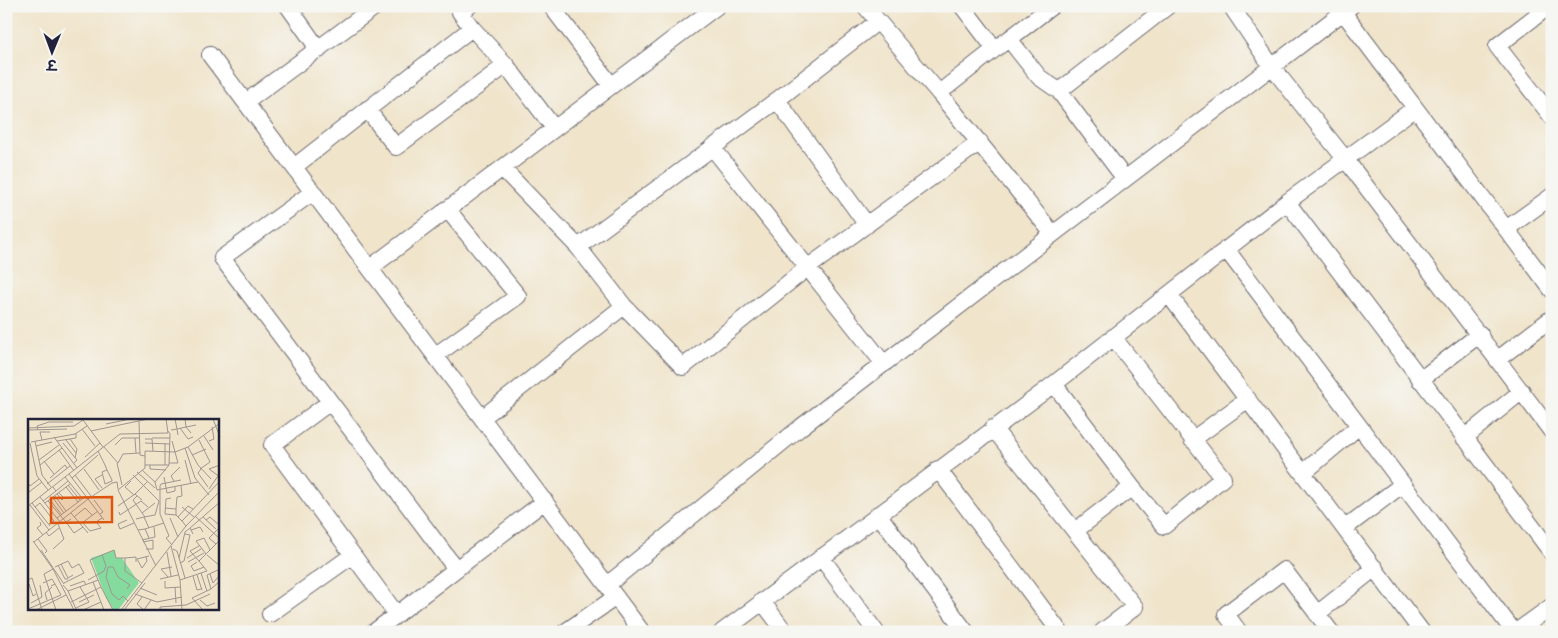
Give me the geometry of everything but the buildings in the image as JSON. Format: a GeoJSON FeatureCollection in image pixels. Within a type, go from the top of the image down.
{"type":"FeatureCollection","features":[{"type":"Feature","properties":{"kind":"street"},"geometry":{"type":"LineString","coordinates":[[288,6],[319,50]]}},
{"type":"Feature","properties":{"kind":"street"},"geometry":{"type":"LineString","coordinates":[[246,102],[319,50],[376,6]]}},
{"type":"Feature","properties":{"kind":"street"},"geometry":{"type":"LineString","coordinates":[[469,6],[460,12],[506,65],[554,128]]}},
{"type":"Feature","properties":{"kind":"street"},"geometry":{"type":"LineString","coordinates":[[551,6],[611,85]]}},
{"type":"Feature","properties":{"kind":"street"},"geometry":{"type":"LineString","coordinates":[[370,268],[717,6]]}},
{"type":"Feature","properties":{"kind":"street"},"geometry":{"type":"LineString","coordinates":[[865,6],[939,92],[1053,234]]}},
{"type":"Feature","properties":{"kind":"street"},"geometry":{"type":"LineString","coordinates":[[962,6],[995,50]]}},
{"type":"Feature","properties":{"kind":"street"},"geometry":{"type":"LineString","coordinates":[[939,92],[1052,6]]}},
{"type":"Feature","properties":{"kind":"street"},"geometry":{"type":"LineString","coordinates":[[1059,91],[1168,6]]}},
{"type":"Feature","properties":{"kind":"street"},"geometry":{"type":"LineString","coordinates":[[1231,6],[1272,66],[1480,334],[1552,432]]}},
{"type":"Feature","properties":{"kind":"street"},"geometry":{"type":"LineString","coordinates":[[1548,6],[1497,46],[1551,114]]}},
{"type":"Feature","properties":{"kind":"street"},"geometry":{"type":"LineString","coordinates":[[565,632],[801,427],[1347,9],[1415,108],[1552,290]]}},
{"type":"Feature","properties":{"kind":"street"},"geometry":{"type":"LineString","coordinates":[[578,247],[777,100],[877,22]]}},
{"type":"Feature","properties":{"kind":"street"},"geometry":{"type":"LineString","coordinates":[[294,166],[472,28]]}},
{"type":"Feature","properties":{"kind":"street"},"geometry":{"type":"LineString","coordinates":[[1009,39],[1039,77],[1059,91],[1125,179]]}},
{"type":"Feature","properties":{"kind":"street"},"geometry":{"type":"LineString","coordinates":[[210,54],[642,632]]}},
{"type":"Feature","properties":{"kind":"street"},"geometry":{"type":"LineString","coordinates":[[367,109],[396,147],[506,65]]}},
{"type":"Feature","properties":{"kind":"street"},"geometry":{"type":"LineString","coordinates":[[777,100],[867,225]]}},
{"type":"Feature","properties":{"kind":"street"},"geometry":{"type":"LineString","coordinates":[[722,632],[1054,384],[1287,202],[1415,108]]}},
{"type":"Feature","properties":{"kind":"street"},"geometry":{"type":"LineString","coordinates":[[502,168],[578,247],[624,306],[683,367],[807,268],[980,142]]}},
{"type":"Feature","properties":{"kind":"street"},"geometry":{"type":"LineString","coordinates":[[712,147],[884,364]]}},
{"type":"Feature","properties":{"kind":"street"},"geometry":{"type":"LineString","coordinates":[[313,192],[222,258],[456,569]]}},
{"type":"Feature","properties":{"kind":"street"},"geometry":{"type":"LineString","coordinates":[[1506,229],[1552,196]]}},
{"type":"Feature","properties":{"kind":"street"},"geometry":{"type":"LineString","coordinates":[[1287,202],[1552,554]]}},
{"type":"Feature","properties":{"kind":"street"},"geometry":{"type":"LineString","coordinates":[[436,355],[518,296],[446,209]]}},
{"type":"Feature","properties":{"kind":"street"},"geometry":{"type":"LineString","coordinates":[[1226,249],[1515,632],[1552,606]]}},
{"type":"Feature","properties":{"kind":"street"},"geometry":{"type":"LineString","coordinates":[[1170,295],[1422,632]]}},
{"type":"Feature","properties":{"kind":"street"},"geometry":{"type":"LineString","coordinates":[[482,418],[624,306]]}},
{"type":"Feature","properties":{"kind":"street"},"geometry":{"type":"LineString","coordinates":[[1498,359],[1552,318]]}},
{"type":"Feature","properties":{"kind":"street"},"geometry":{"type":"LineString","coordinates":[[1420,380],[1480,334]]}},
{"type":"Feature","properties":{"kind":"street"},"geometry":{"type":"LineString","coordinates":[[1054,384],[1164,526],[1223,478],[1113,337]]}},
{"type":"Feature","properties":{"kind":"street"},"geometry":{"type":"LineString","coordinates":[[1464,438],[1522,391]]}},
{"type":"Feature","properties":{"kind":"street"},"geometry":{"type":"LineString","coordinates":[[1192,440],[1248,399]]}},
{"type":"Feature","properties":{"kind":"street"},"geometry":{"type":"LineString","coordinates":[[330,402],[272,444],[397,615]]}},
{"type":"Feature","properties":{"kind":"street"},"geometry":{"type":"LineString","coordinates":[[1303,473],[1359,426]]}},
{"type":"Feature","properties":{"kind":"street"},"geometry":{"type":"LineString","coordinates":[[993,428],[1076,530],[1135,607],[1102,632]]}},
{"type":"Feature","properties":{"kind":"street"},"geometry":{"type":"LineString","coordinates":[[938,469],[1060,632]]}},
{"type":"Feature","properties":{"kind":"street"},"geometry":{"type":"LineString","coordinates":[[1345,528],[1403,484]]}},
{"type":"Feature","properties":{"kind":"street"},"geometry":{"type":"LineString","coordinates":[[1076,530],[1132,487]]}},
{"type":"Feature","properties":{"kind":"street"},"geometry":{"type":"LineString","coordinates":[[374,632],[545,501]]}},
{"type":"Feature","properties":{"kind":"street"},"geometry":{"type":"LineString","coordinates":[[878,514],[966,632]]}},
{"type":"Feature","properties":{"kind":"street"},"geometry":{"type":"LineString","coordinates":[[270,614],[353,555]]}},
{"type":"Feature","properties":{"kind":"street"},"geometry":{"type":"LineString","coordinates":[[821,557],[876,632]]}},
{"type":"Feature","properties":{"kind":"street"},"geometry":{"type":"LineString","coordinates":[[1317,614],[1374,568]]}},
{"type":"Feature","properties":{"kind":"street"},"geometry":{"type":"LineString","coordinates":[[1239,632],[1226,614],[1284,570],[1331,632]]}},
{"type":"Feature","properties":{"kind":"street"},"geometry":{"type":"LineString","coordinates":[[762,601],[785,632]]}}]}
